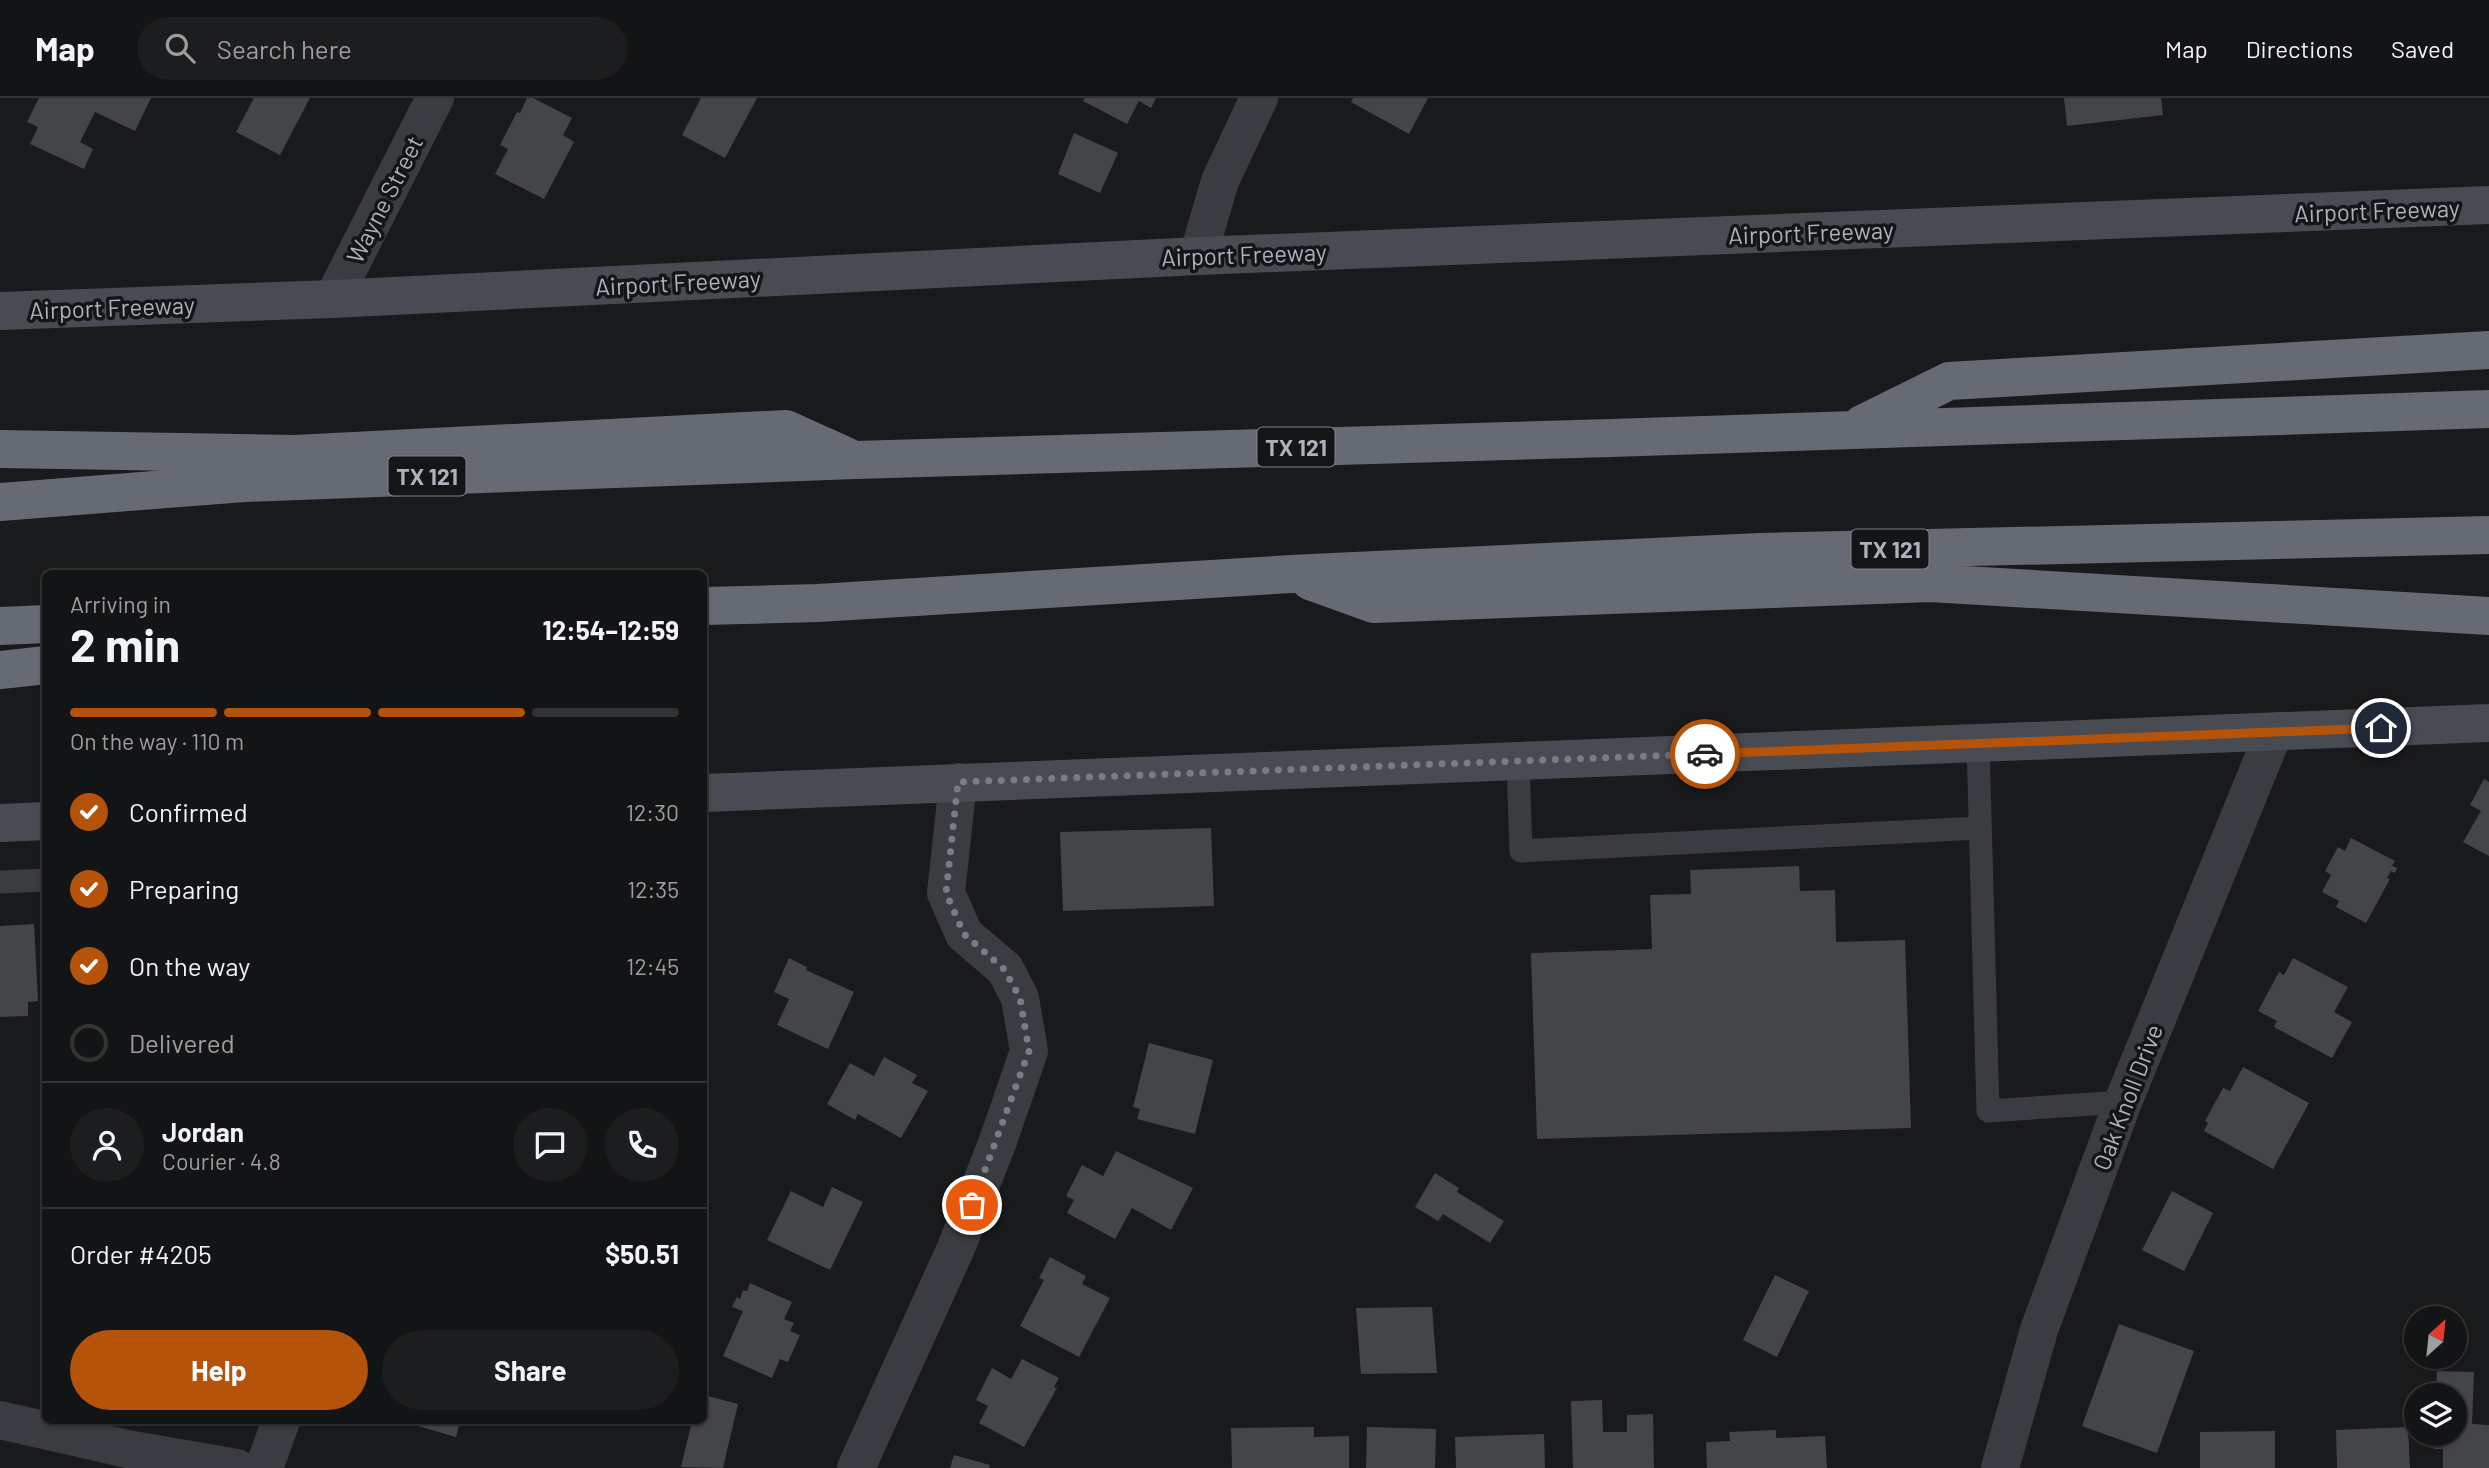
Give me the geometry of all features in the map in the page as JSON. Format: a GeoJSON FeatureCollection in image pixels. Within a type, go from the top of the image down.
{"type":"FeatureCollection","features":[{"type":"Feature","properties":{"kind":"highway"},"geometry":{"type":"LineString","coordinates":[[1849,430],[1949,381],[2489,350]]}},
{"type":"Feature","properties":{"kind":"highway","name":"TX 121"},"geometry":{"type":"LineString","coordinates":[[0,502],[244,483],[855,460],[2489,409]]}},
{"type":"Feature","properties":{"kind":"highway"},"geometry":{"type":"LineString","coordinates":[[0,449],[295,454],[786,429],[855,460]]}},
{"type":"Feature","properties":{"kind":"highway","name":"TX 121"},"geometry":{"type":"LineString","coordinates":[[707,606],[818,603],[1291,574],[1759,552],[2489,535]]}},
{"type":"Feature","properties":{"kind":"highway"},"geometry":{"type":"LineString","coordinates":[[1291,574],[1374,604],[1930,583],[2489,616]]}},
{"type":"Feature","properties":{"kind":"highway"},"geometry":{"type":"LineString","coordinates":[[0,626],[42,624]]}},
{"type":"Feature","properties":{"kind":"highway"},"geometry":{"type":"LineString","coordinates":[[0,670],[42,665]]}},
{"type":"Feature","properties":{"kind":"main road","name":"Airport Freeway"},"geometry":{"type":"LineString","coordinates":[[0,311],[333,299],[1198,256],[2489,205]]}},
{"type":"Feature","properties":{"kind":"main road"},"geometry":{"type":"LineString","coordinates":[[707,793],[2489,723]]}},
{"type":"Feature","properties":{"kind":"main road"},"geometry":{"type":"LineString","coordinates":[[0,823],[42,821]]}},
{"type":"Feature","properties":{"kind":"street","name":"Wayne Street"},"geometry":{"type":"LineString","coordinates":[[333,299],[435,98]]}},
{"type":"Feature","properties":{"kind":"street"},"geometry":{"type":"LineString","coordinates":[[1198,256],[1220,181],[1259,98]]}},
{"type":"Feature","properties":{"kind":"street","name":"Oak Knoll Drive"},"geometry":{"type":"LineString","coordinates":[[2000,1468],[2039,1330],[2123,1102],[2274,732]]}},
{"type":"Feature","properties":{"kind":"street"},"geometry":{"type":"LineString","coordinates":[[856,1468],[956,1248],[998,1141],[1029,1051],[1020,998],[1004,969],[964,934],[946,893],[958,782]]}},
{"type":"Feature","properties":{"kind":"street"},"geometry":{"type":"LineString","coordinates":[[0,1420],[127,1449],[237,1468]]}},
{"type":"Feature","properties":{"kind":"street"},"geometry":{"type":"LineString","coordinates":[[264,1468],[280,1424]]}},
{"type":"Feature","properties":{"kind":"lane"},"geometry":{"type":"LineString","coordinates":[[1978,743],[1988,1111],[2123,1102]]}},
{"type":"Feature","properties":{"kind":"lane"},"geometry":{"type":"LineString","coordinates":[[1518,761],[1521,850],[1980,828]]}},
{"type":"Feature","properties":{"kind":"lane"},"geometry":{"type":"LineString","coordinates":[[0,882],[42,880]]}},
{"type":"Feature","properties":{"kind":"building"},"geometry":{"type":"Polygon","coordinates":[[[39,98],[151,98],[135,131],[95,112],[80,142],[93,149],[84,169],[30,144],[38,127],[27,122],[39,98]]]}},
{"type":"Feature","properties":{"kind":"building"},"geometry":{"type":"Polygon","coordinates":[[[254,98],[310,98],[280,155],[236,132],[254,98]]]}},
{"type":"Feature","properties":{"kind":"building"},"geometry":{"type":"Polygon","coordinates":[[[527,98],[533,98],[572,118],[563,135],[574,142],[544,199],[495,174],[508,149],[500,145],[527,98]]]}},
{"type":"Feature","properties":{"kind":"building"},"geometry":{"type":"Polygon","coordinates":[[[701,98],[757,98],[725,158],[682,135],[701,98]]]}},
{"type":"Feature","properties":{"kind":"building"},"geometry":{"type":"Polygon","coordinates":[[[1085,98],[1156,98],[1151,108],[1139,101],[1127,124],[1083,101],[1085,98]]]}},
{"type":"Feature","properties":{"kind":"building"},"geometry":{"type":"Polygon","coordinates":[[[1353,98],[1428,98],[1409,134],[1351,102],[1353,98]]]}},
{"type":"Feature","properties":{"kind":"building"},"geometry":{"type":"Polygon","coordinates":[[[2064,98],[2161,98],[2163,115],[2067,126],[2064,98]]]}},
{"type":"Feature","properties":{"kind":"building"},"geometry":{"type":"Polygon","coordinates":[[[1074,133],[1118,153],[1100,193],[1058,174],[1074,133]]]}},
{"type":"Feature","properties":{"kind":"building"},"geometry":{"type":"Polygon","coordinates":[[[2484,779],[2489,782],[2489,856],[2463,842],[2481,811],[2470,805],[2484,779]]]}},
{"type":"Feature","properties":{"kind":"building"},"geometry":{"type":"Polygon","coordinates":[[[1211,828],[1214,906],[1063,911],[1060,832],[1211,828]]]}},
{"type":"Feature","properties":{"kind":"building"},"geometry":{"type":"Polygon","coordinates":[[[2351,838],[2395,861],[2392,866],[2397,868],[2395,873],[2391,871],[2387,878],[2390,879],[2366,923],[2336,907],[2339,901],[2322,892],[2331,875],[2325,871],[2338,847],[2345,851],[2351,838]]]}},
{"type":"Feature","properties":{"kind":"building"},"geometry":{"type":"Polygon","coordinates":[[[1799,866],[1800,891],[1835,890],[1836,942],[1905,940],[1911,1128],[1537,1139],[1531,953],[1652,949],[1650,895],[1691,894],[1690,870],[1799,866]]]}},
{"type":"Feature","properties":{"kind":"building"},"geometry":{"type":"Polygon","coordinates":[[[34,924],[38,1001],[28,1002],[28,1016],[0,1017],[0,926],[34,924]]]}},
{"type":"Feature","properties":{"kind":"building"},"geometry":{"type":"Polygon","coordinates":[[[789,958],[807,967],[806,970],[854,992],[828,1049],[777,1025],[789,999],[774,992],[789,958]]]}},
{"type":"Feature","properties":{"kind":"building"},"geometry":{"type":"Polygon","coordinates":[[[2293,958],[2348,987],[2334,1012],[2352,1022],[2332,1058],[2274,1027],[2277,1021],[2258,1011],[2279,972],[2284,975],[2293,958]]]}},
{"type":"Feature","properties":{"kind":"building"},"geometry":{"type":"Polygon","coordinates":[[[1149,1043],[1213,1060],[1195,1134],[1137,1119],[1140,1109],[1133,1107],[1149,1043]]]}},
{"type":"Feature","properties":{"kind":"building"},"geometry":{"type":"Polygon","coordinates":[[[884,1057],[917,1075],[912,1083],[928,1091],[901,1138],[858,1114],[855,1120],[827,1104],[850,1063],[874,1076],[884,1057]]]}},
{"type":"Feature","properties":{"kind":"building"},"geometry":{"type":"Polygon","coordinates":[[[2243,1067],[2309,1103],[2273,1169],[2204,1131],[2208,1123],[2205,1121],[2223,1088],[2230,1091],[2243,1067]]]}},
{"type":"Feature","properties":{"kind":"building"},"geometry":{"type":"Polygon","coordinates":[[[1116,1151],[1193,1188],[1171,1230],[1132,1208],[1115,1239],[1067,1213],[1074,1200],[1066,1196],[1082,1165],[1103,1176],[1116,1151]]]}},
{"type":"Feature","properties":{"kind":"building"},"geometry":{"type":"Polygon","coordinates":[[[1435,1173],[1459,1188],[1457,1192],[1504,1221],[1490,1243],[1443,1214],[1438,1221],[1415,1207],[1435,1173]]]}},
{"type":"Feature","properties":{"kind":"building"},"geometry":{"type":"Polygon","coordinates":[[[832,1187],[863,1202],[830,1270],[767,1240],[791,1191],[823,1207],[832,1187]]]}},
{"type":"Feature","properties":{"kind":"building"},"geometry":{"type":"Polygon","coordinates":[[[2172,1191],[2213,1213],[2184,1271],[2142,1250],[2172,1191]]]}},
{"type":"Feature","properties":{"kind":"building"},"geometry":{"type":"Polygon","coordinates":[[[1050,1257],[1086,1276],[1082,1284],[1110,1298],[1079,1357],[1020,1326],[1044,1280],[1039,1278],[1050,1257]]]}},
{"type":"Feature","properties":{"kind":"building"},"geometry":{"type":"Polygon","coordinates":[[[1775,1275],[1809,1291],[1777,1357],[1743,1340],[1775,1275]]]}},
{"type":"Feature","properties":{"kind":"building"},"geometry":{"type":"Polygon","coordinates":[[[750,1283],[792,1302],[784,1319],[794,1323],[790,1331],[800,1335],[788,1362],[780,1359],[772,1378],[723,1356],[743,1311],[732,1307],[737,1297],[740,1299],[743,1290],[747,1291],[750,1283]]]}},
{"type":"Feature","properties":{"kind":"building"},"geometry":{"type":"Polygon","coordinates":[[[1432,1307],[1437,1373],[1361,1374],[1356,1308],[1432,1307]]]}},
{"type":"Feature","properties":{"kind":"building"},"geometry":{"type":"Polygon","coordinates":[[[2119,1324],[2194,1351],[2157,1453],[2082,1426],[2119,1324]]]}},
{"type":"Feature","properties":{"kind":"building"},"geometry":{"type":"Polygon","coordinates":[[[1022,1359],[1059,1378],[1054,1387],[1057,1388],[1024,1447],[979,1423],[988,1406],[976,1400],[992,1368],[1011,1379],[1022,1359]]]}},
{"type":"Feature","properties":{"kind":"building"},"geometry":{"type":"Polygon","coordinates":[[[2437,1371],[2474,1372],[2472,1424],[2489,1425],[2489,1468],[2443,1468],[2443,1449],[2434,1449],[2434,1446],[2467,1446],[2467,1383],[2436,1383],[2437,1371]]]}},
{"type":"Feature","properties":{"kind":"building"},"geometry":{"type":"Polygon","coordinates":[[[707,1396],[738,1404],[723,1468],[681,1467],[691,1424],[707,1424],[707,1396]]]}},
{"type":"Feature","properties":{"kind":"building"},"geometry":{"type":"Polygon","coordinates":[[[1602,1400],[1603,1432],[1627,1432],[1627,1415],[1653,1414],[1654,1468],[1573,1468],[1571,1401],[1602,1400]]]}},
{"type":"Feature","properties":{"kind":"building"},"geometry":{"type":"Polygon","coordinates":[[[411,1424],[459,1424],[456,1437],[411,1424]]]}},
{"type":"Feature","properties":{"kind":"building"},"geometry":{"type":"Polygon","coordinates":[[[1314,1427],[1314,1437],[1349,1436],[1349,1468],[1232,1468],[1231,1428],[1314,1427]]]}},
{"type":"Feature","properties":{"kind":"building"},"geometry":{"type":"Polygon","coordinates":[[[1367,1427],[1436,1429],[1435,1468],[1366,1468],[1367,1427]]]}},
{"type":"Feature","properties":{"kind":"building"},"geometry":{"type":"Polygon","coordinates":[[[2404,1427],[2404,1446],[2409,1446],[2410,1468],[2337,1468],[2336,1430],[2404,1427]]]}},
{"type":"Feature","properties":{"kind":"building"},"geometry":{"type":"Polygon","coordinates":[[[1776,1430],[1776,1438],[1825,1436],[1827,1468],[1707,1468],[1706,1442],[1730,1441],[1729,1432],[1776,1430]]]}},
{"type":"Feature","properties":{"kind":"building"},"geometry":{"type":"Polygon","coordinates":[[[2275,1431],[2275,1468],[2200,1468],[2200,1432],[2275,1431]]]}},
{"type":"Feature","properties":{"kind":"building"},"geometry":{"type":"Polygon","coordinates":[[[1544,1434],[1545,1468],[1456,1468],[1455,1437],[1544,1434]]]}},
{"type":"Feature","properties":{"kind":"building"},"geometry":{"type":"Polygon","coordinates":[[[954,1455],[990,1465],[989,1468],[950,1468],[954,1455]]]}},
{"type":"Feature","properties":{"kind":"way so far"},"geometry":{"type":"LineString","coordinates":[[972,1205],[998,1141],[1029,1051],[1020,998],[1004,969],[964,934],[946,893],[958,782],[1705,754]]}},
{"type":"Feature","properties":{"kind":"route"},"geometry":{"type":"LineString","coordinates":[[1705,754],[2381,728]]}}]}
